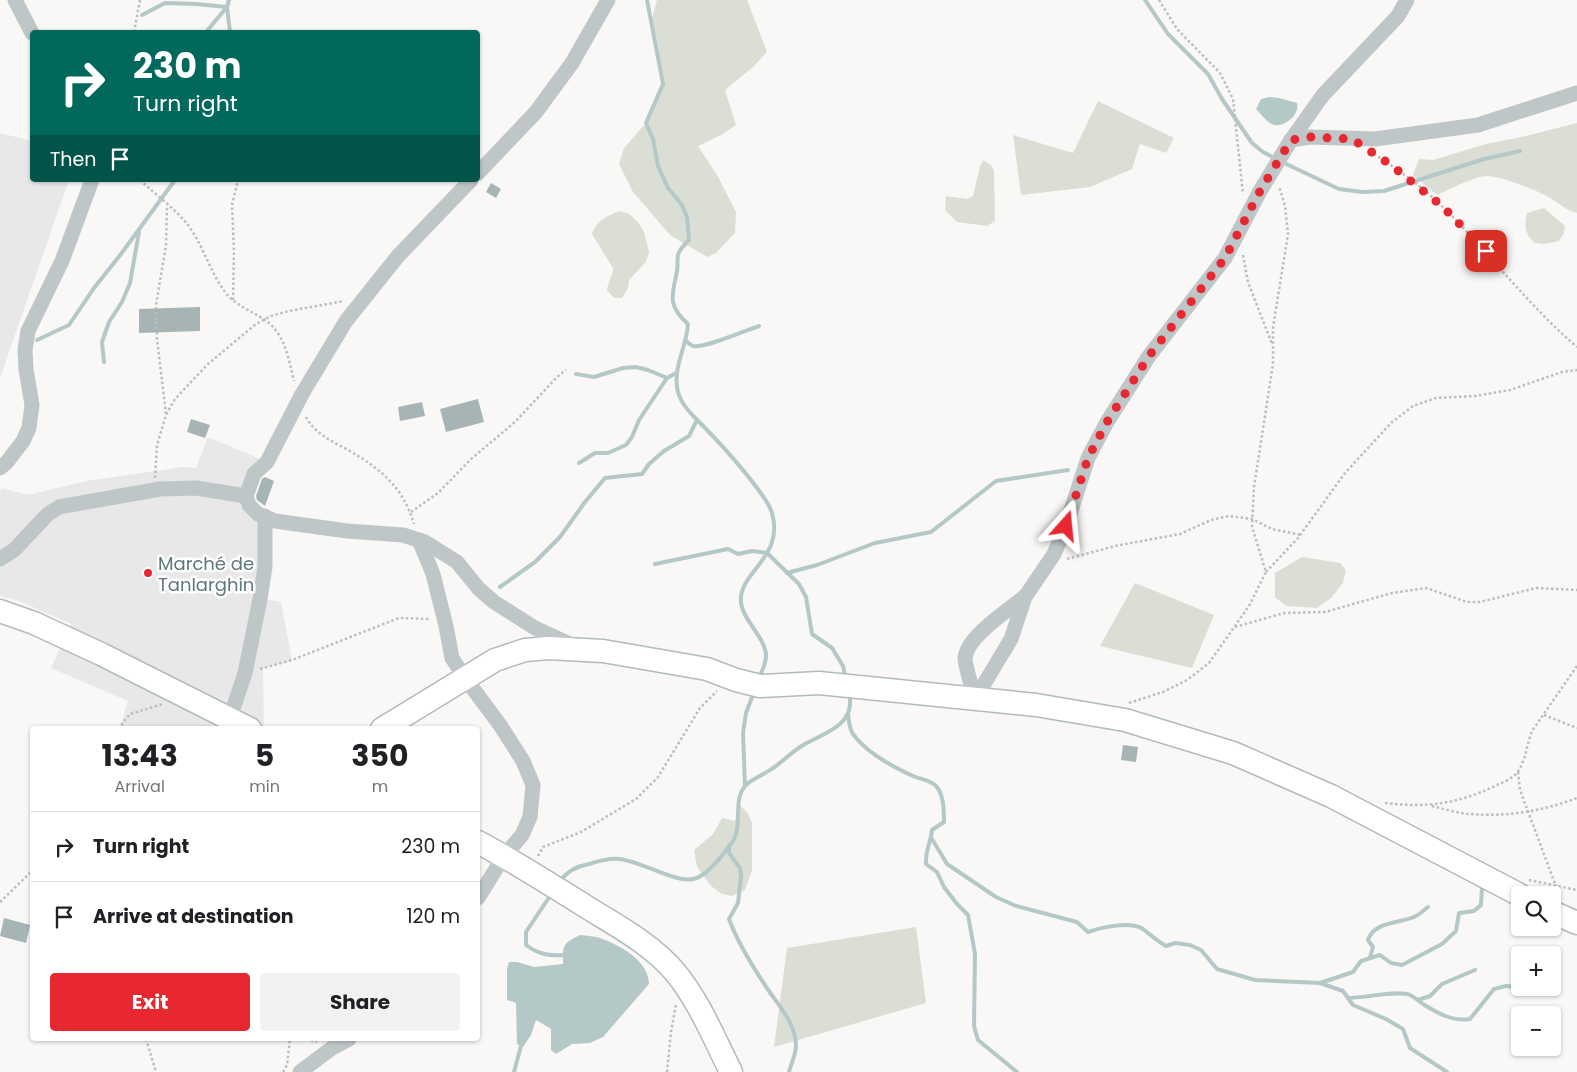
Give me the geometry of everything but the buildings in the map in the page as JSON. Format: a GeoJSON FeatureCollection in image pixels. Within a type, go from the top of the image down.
{"type":"FeatureCollection","features":[{"type":"Feature","properties":{"kind":"street"},"geometry":{"type":"LineString","coordinates":[[15,0],[30,30]]}},
{"type":"Feature","properties":{"kind":"street"},"geometry":{"type":"LineString","coordinates":[[480,171],[536,112],[572,63],[608,0]]}},
{"type":"Feature","properties":{"kind":"street"},"geometry":{"type":"LineString","coordinates":[[975,699],[1011,639],[1025,597],[1054,554],[1066,526],[1088,458],[1107,422],[1149,356],[1225,258],[1238,231],[1291,140],[1323,95],[1398,16],[1407,0]]}},
{"type":"Feature","properties":{"kind":"street"},"geometry":{"type":"LineString","coordinates":[[1291,140],[1310,137],[1375,139],[1478,125],[1577,93]]}},
{"type":"Feature","properties":{"kind":"street"},"geometry":{"type":"LineString","coordinates":[[0,468],[23,441],[29,428],[32,405],[26,369],[25,350],[28,331],[62,261],[91,182]]}},
{"type":"Feature","properties":{"kind":"street"},"geometry":{"type":"LineString","coordinates":[[469,182],[398,256],[346,321],[299,400],[267,462],[254,474],[246,496],[248,506],[258,514],[275,521],[347,531],[403,535],[419,540],[442,551],[457,562],[478,590],[494,602],[534,628],[584,650]]}},
{"type":"Feature","properties":{"kind":"street"},"geometry":{"type":"LineString","coordinates":[[0,559],[14,550],[48,514],[59,507],[156,490],[196,488],[246,496]]}},
{"type":"Feature","properties":{"kind":"street"},"geometry":{"type":"LineString","coordinates":[[230,718],[245,673],[265,567],[265,516]]}},
{"type":"Feature","properties":{"kind":"street"},"geometry":{"type":"LineString","coordinates":[[419,540],[432,574],[452,658],[523,761],[533,785],[530,817],[522,835],[504,856],[480,895]]}},
{"type":"Feature","properties":{"kind":"street"},"geometry":{"type":"LineString","coordinates":[[975,699],[965,658],[970,645],[980,633],[1025,597]]}},
{"type":"Feature","properties":{"kind":"street"},"geometry":{"type":"LineString","coordinates":[[0,611],[42,627],[245,726]]}},
{"type":"Feature","properties":{"kind":"street"},"geometry":{"type":"LineString","coordinates":[[387,726],[495,660],[525,650],[548,648],[603,651],[707,669],[736,680],[760,686],[819,683],[1036,705],[1125,720],[1233,752],[1331,796],[1511,890]]}},
{"type":"Feature","properties":{"kind":"street"},"geometry":{"type":"LineString","coordinates":[[480,843],[529,870],[628,933],[664,962],[681,980],[706,1020],[731,1072]]}},
{"type":"Feature","properties":{"kind":"street"},"geometry":{"type":"LineString","coordinates":[[300,1072],[332,1048],[345,1041]]}},
{"type":"Feature","properties":{"kind":"path"},"geometry":{"type":"LineString","coordinates":[[134,30],[140,0]]}},
{"type":"Feature","properties":{"kind":"path"},"geometry":{"type":"LineString","coordinates":[[1158,0],[1178,29],[1220,73],[1233,99],[1243,194],[1242,203]]}},
{"type":"Feature","properties":{"kind":"path"},"geometry":{"type":"LineString","coordinates":[[1352,139],[1391,165],[1442,206],[1486,251],[1557,330],[1577,347]]}},
{"type":"Feature","properties":{"kind":"path"},"geometry":{"type":"LineString","coordinates":[[1266,572],[1252,527],[1254,487],[1269,391],[1273,328],[1288,234],[1285,206],[1274,168]]}},
{"type":"Feature","properties":{"kind":"path"},"geometry":{"type":"LineString","coordinates":[[142,182],[183,219],[201,247],[211,270],[225,293],[233,300],[265,319],[279,335],[286,347],[299,400],[313,428],[322,436],[375,467],[394,484],[411,512],[419,540]]}},
{"type":"Feature","properties":{"kind":"path"},"geometry":{"type":"LineString","coordinates":[[233,300],[234,251],[232,205],[238,182]]}},
{"type":"Feature","properties":{"kind":"path"},"geometry":{"type":"LineString","coordinates":[[166,415],[156,339],[156,305],[166,245],[167,205]]}},
{"type":"Feature","properties":{"kind":"path"},"geometry":{"type":"LineString","coordinates":[[1238,231],[1248,282],[1273,346]]}},
{"type":"Feature","properties":{"kind":"path"},"geometry":{"type":"LineString","coordinates":[[156,490],[155,462],[157,445],[166,415],[175,399],[208,364],[242,335],[265,319],[290,311],[367,295]]}},
{"type":"Feature","properties":{"kind":"path"},"geometry":{"type":"LineString","coordinates":[[411,512],[438,493],[471,459],[515,422],[566,370]]}},
{"type":"Feature","properties":{"kind":"path"},"geometry":{"type":"LineString","coordinates":[[1124,704],[1163,692],[1187,680],[1209,663],[1249,606],[1266,572],[1301,535],[1345,473],[1392,422],[1413,406],[1436,398],[1475,396],[1510,390],[1562,372],[1577,370]]}},
{"type":"Feature","properties":{"kind":"path"},"geometry":{"type":"LineString","coordinates":[[1045,567],[1086,553],[1180,534],[1211,520],[1229,516],[1252,519],[1272,529],[1301,535]]}},
{"type":"Feature","properties":{"kind":"path"},"geometry":{"type":"LineString","coordinates":[[1234,627],[1284,613],[1325,612],[1392,593],[1426,588],[1468,602],[1480,602],[1536,588],[1577,590]]}},
{"type":"Feature","properties":{"kind":"path"},"geometry":{"type":"LineString","coordinates":[[245,673],[292,660],[400,618],[444,619]]}},
{"type":"Feature","properties":{"kind":"path"},"geometry":{"type":"LineString","coordinates":[[1428,806],[1456,802],[1480,793],[1508,780],[1518,772],[1532,730],[1577,666]]}},
{"type":"Feature","properties":{"kind":"path"},"geometry":{"type":"LineString","coordinates":[[529,870],[543,847],[581,832],[636,799],[658,777],[700,708],[714,693],[736,680]]}},
{"type":"Feature","properties":{"kind":"path"},"geometry":{"type":"LineString","coordinates":[[122,724],[130,714],[156,707],[182,694]]}},
{"type":"Feature","properties":{"kind":"path"},"geometry":{"type":"LineString","coordinates":[[1544,715],[1577,728]]}},
{"type":"Feature","properties":{"kind":"path"},"geometry":{"type":"LineString","coordinates":[[1518,772],[1520,790],[1566,918]]}},
{"type":"Feature","properties":{"kind":"path"},"geometry":{"type":"LineString","coordinates":[[1377,802],[1428,806],[1469,814],[1499,815],[1528,813],[1557,806],[1577,798]]}},
{"type":"Feature","properties":{"kind":"path"},"geometry":{"type":"LineString","coordinates":[[0,902],[30,873]]}},
{"type":"Feature","properties":{"kind":"path"},"geometry":{"type":"LineString","coordinates":[[667,1072],[671,1032],[681,980]]}},
{"type":"Feature","properties":{"kind":"path"},"geometry":{"type":"LineString","coordinates":[[147,1041],[156,1072]]}},
{"type":"Feature","properties":{"kind":"path"},"geometry":{"type":"LineString","coordinates":[[283,1072],[287,1065],[290,1041]]}},
{"type":"Feature","properties":{"kind":"shaded area"},"geometry":{"type":"Polygon","coordinates":[[[657,0],[747,0],[767,52],[753,67],[725,90],[736,125],[698,146],[717,175],[736,212],[735,233],[716,253],[707,257],[670,235],[633,192],[619,164],[624,148],[646,123],[663,84],[651,22],[657,0]]]}},
{"type":"Feature","properties":{"kind":"shaded area"},"geometry":{"type":"Polygon","coordinates":[[[1269,97],[1297,103],[1296,111],[1291,119],[1283,124],[1274,125],[1264,118],[1256,109],[1261,99],[1269,97]]]}},
{"type":"Feature","properties":{"kind":"shaded area"},"geometry":{"type":"Polygon","coordinates":[[[1098,101],[1174,138],[1166,153],[1140,144],[1132,169],[1090,187],[1021,195],[1013,135],[1073,153],[1098,101]]]}},
{"type":"Feature","properties":{"kind":"shaded area"},"geometry":{"type":"Polygon","coordinates":[[[1577,123],[1577,213],[1566,209],[1537,191],[1494,177],[1483,176],[1462,183],[1437,195],[1413,175],[1419,159],[1433,160],[1486,144],[1577,123]]]}},
{"type":"Feature","properties":{"kind":"shaded area"},"geometry":{"type":"Polygon","coordinates":[[[0,133],[30,140],[30,182],[68,182],[0,378],[0,133]]]}},
{"type":"Feature","properties":{"kind":"shaded area"},"geometry":{"type":"Polygon","coordinates":[[[983,160],[991,165],[994,171],[995,221],[987,226],[957,222],[945,210],[946,196],[967,199],[973,196],[983,160]]]}},
{"type":"Feature","properties":{"kind":"shaded area"},"geometry":{"type":"Polygon","coordinates":[[[1544,208],[1565,226],[1564,233],[1559,241],[1545,244],[1534,243],[1526,229],[1527,213],[1544,208]]]}},
{"type":"Feature","properties":{"kind":"shaded area"},"geometry":{"type":"Polygon","coordinates":[[[619,211],[629,214],[638,222],[644,232],[649,252],[646,262],[629,280],[628,288],[622,298],[614,298],[607,290],[613,268],[592,234],[599,222],[619,211]]]}},
{"type":"Feature","properties":{"kind":"shaded area"},"geometry":{"type":"Polygon","coordinates":[[[208,437],[267,462],[246,496],[258,514],[260,598],[281,602],[292,660],[263,668],[264,726],[122,726],[128,701],[51,668],[71,624],[19,601],[0,596],[1,488],[28,495],[86,481],[183,467],[196,468],[208,437]]]}},
{"type":"Feature","properties":{"kind":"shaded area"},"geometry":{"type":"Polygon","coordinates":[[[1302,557],[1340,563],[1346,570],[1343,583],[1331,598],[1317,608],[1286,606],[1275,597],[1275,573],[1302,557]]]}},
{"type":"Feature","properties":{"kind":"shaded area"},"geometry":{"type":"Polygon","coordinates":[[[1135,583],[1214,615],[1192,668],[1100,646],[1135,583]]]}},
{"type":"Feature","properties":{"kind":"shaded area"},"geometry":{"type":"Polygon","coordinates":[[[739,805],[747,812],[752,823],[752,870],[745,890],[732,896],[722,894],[711,886],[697,867],[694,850],[713,834],[722,818],[735,821],[739,805]]]}},
{"type":"Feature","properties":{"kind":"shaded area"},"geometry":{"type":"Polygon","coordinates":[[[916,927],[926,1003],[774,1047],[787,948],[916,927]]]}},
{"type":"Feature","properties":{"kind":"shaded area"},"geometry":{"type":"Polygon","coordinates":[[[580,935],[600,938],[632,955],[644,968],[649,984],[603,1037],[590,1043],[572,1044],[556,1054],[551,1050],[551,1029],[536,1020],[531,1035],[523,1047],[517,1044],[516,1003],[507,1000],[507,969],[509,962],[517,962],[534,967],[563,964],[565,946],[580,935]]]}},
{"type":"Feature","properties":{"kind":"waterway"},"geometry":{"type":"LineString","coordinates":[[208,30],[227,7],[229,0]]}},
{"type":"Feature","properties":{"kind":"waterway"},"geometry":{"type":"LineString","coordinates":[[647,0],[663,84],[646,123],[653,139],[658,166],[668,188],[682,205],[687,217],[689,240],[678,255],[673,294],[674,305],[688,324],[677,371],[678,393],[688,410],[753,482],[772,513],[774,529],[772,542],[767,553],[746,582],[742,591],[741,602],[746,616],[765,649],[764,667],[759,678]]}},
{"type":"Feature","properties":{"kind":"waterway"},"geometry":{"type":"LineString","coordinates":[[1145,0],[1168,34],[1208,74],[1222,99],[1252,143],[1276,159]]}},
{"type":"Feature","properties":{"kind":"waterway"},"geometry":{"type":"LineString","coordinates":[[142,15],[165,3],[227,7],[230,30]]}},
{"type":"Feature","properties":{"kind":"waterway"},"geometry":{"type":"LineString","coordinates":[[1282,162],[1339,189],[1362,192],[1384,191],[1484,159],[1520,151]]}},
{"type":"Feature","properties":{"kind":"waterway"},"geometry":{"type":"LineString","coordinates":[[37,340],[69,325],[94,288],[174,182]]}},
{"type":"Feature","properties":{"kind":"waterway"},"geometry":{"type":"LineString","coordinates":[[104,362],[102,342],[109,322],[122,302],[130,283],[139,232]]}},
{"type":"Feature","properties":{"kind":"waterway"},"geometry":{"type":"LineString","coordinates":[[686,341],[693,346],[706,345],[759,326]]}},
{"type":"Feature","properties":{"kind":"waterway"},"geometry":{"type":"LineString","coordinates":[[576,374],[594,377],[623,368],[636,367],[667,378]]}},
{"type":"Feature","properties":{"kind":"waterway"},"geometry":{"type":"LineString","coordinates":[[579,463],[595,453],[608,453],[626,445],[632,437],[639,420],[667,378],[676,373]]}},
{"type":"Feature","properties":{"kind":"waterway"},"geometry":{"type":"LineString","coordinates":[[500,587],[535,562],[560,537],[605,478],[642,474],[649,464],[664,451],[689,436],[697,420]]}},
{"type":"Feature","properties":{"kind":"waterway"},"geometry":{"type":"LineString","coordinates":[[787,573],[817,565],[875,543],[931,532],[996,481],[1068,470]]}},
{"type":"Feature","properties":{"kind":"waterway"},"geometry":{"type":"LineString","coordinates":[[655,564],[728,549],[738,554],[752,551],[767,553],[799,584],[806,597],[812,634],[832,648],[843,666],[846,679]]}},
{"type":"Feature","properties":{"kind":"waterway"},"geometry":{"type":"LineString","coordinates":[[745,785],[743,733],[746,713],[754,692]]}},
{"type":"Feature","properties":{"kind":"waterway"},"geometry":{"type":"LineString","coordinates":[[789,1072],[796,1046],[794,1032],[784,1012],[748,958],[729,919],[738,903],[741,876],[740,868],[729,853],[729,846],[737,832],[738,806],[742,790],[747,784],[773,768],[800,747],[836,728],[848,714],[850,705],[849,693]]}},
{"type":"Feature","properties":{"kind":"waterway"},"geometry":{"type":"LineString","coordinates":[[848,715],[852,732],[865,747],[897,768],[933,783],[938,788],[943,802],[944,822],[932,830],[926,854],[926,864],[937,872],[944,887],[968,915],[975,954],[974,1026],[978,1040],[1017,1072]]}},
{"type":"Feature","properties":{"kind":"waterway"},"geometry":{"type":"LineString","coordinates":[[932,839],[947,864],[996,897],[1016,906],[1077,922],[1088,932],[1101,928],[1131,925],[1143,929],[1166,946],[1175,943],[1190,945],[1201,950],[1217,969],[1255,980],[1320,983],[1343,991],[1353,1005],[1386,1019],[1403,1029],[1410,1048],[1447,1072]]}},
{"type":"Feature","properties":{"kind":"waterway"},"geometry":{"type":"LineString","coordinates":[[560,881],[566,874],[577,868],[608,859],[628,861],[677,878],[693,879],[708,870],[729,846]]}},
{"type":"Feature","properties":{"kind":"waterway"},"geometry":{"type":"LineString","coordinates":[[1320,983],[1353,972],[1361,961],[1380,955],[1391,963],[1402,965],[1442,944],[1456,931],[1459,913],[1474,911],[1481,905],[1482,888]]}},
{"type":"Feature","properties":{"kind":"waterway"},"geometry":{"type":"LineString","coordinates":[[552,893],[526,932],[526,945],[543,954],[563,955]]}},
{"type":"Feature","properties":{"kind":"waterway"},"geometry":{"type":"LineString","coordinates":[[1370,958],[1373,947],[1368,940],[1376,929],[1410,919],[1428,907]]}},
{"type":"Feature","properties":{"kind":"waterway"},"geometry":{"type":"LineString","coordinates":[[1418,1000],[1430,996],[1442,984],[1475,970]]}},
{"type":"Feature","properties":{"kind":"waterway"},"geometry":{"type":"LineString","coordinates":[[1348,998],[1405,994],[1451,1018],[1464,1020],[1470,1019],[1494,989],[1511,986]]}},
{"type":"Feature","properties":{"kind":"waterway"},"geometry":{"type":"LineString","coordinates":[[514,1072],[521,1046]]}},
{"type":"Feature","properties":{"kind":"place","name":"Marché de Tanlarghin"},"geometry":{"type":"Point","coordinates":[148,573]}},
{"type":"Feature","properties":{"kind":"route"},"geometry":{"type":"LineString","coordinates":[[1066,526],[1088,458],[1107,422],[1149,356],[1225,258],[1260,191],[1291,140],[1303,137],[1352,139],[1391,165],[1442,206],[1486,251]]}}]}
